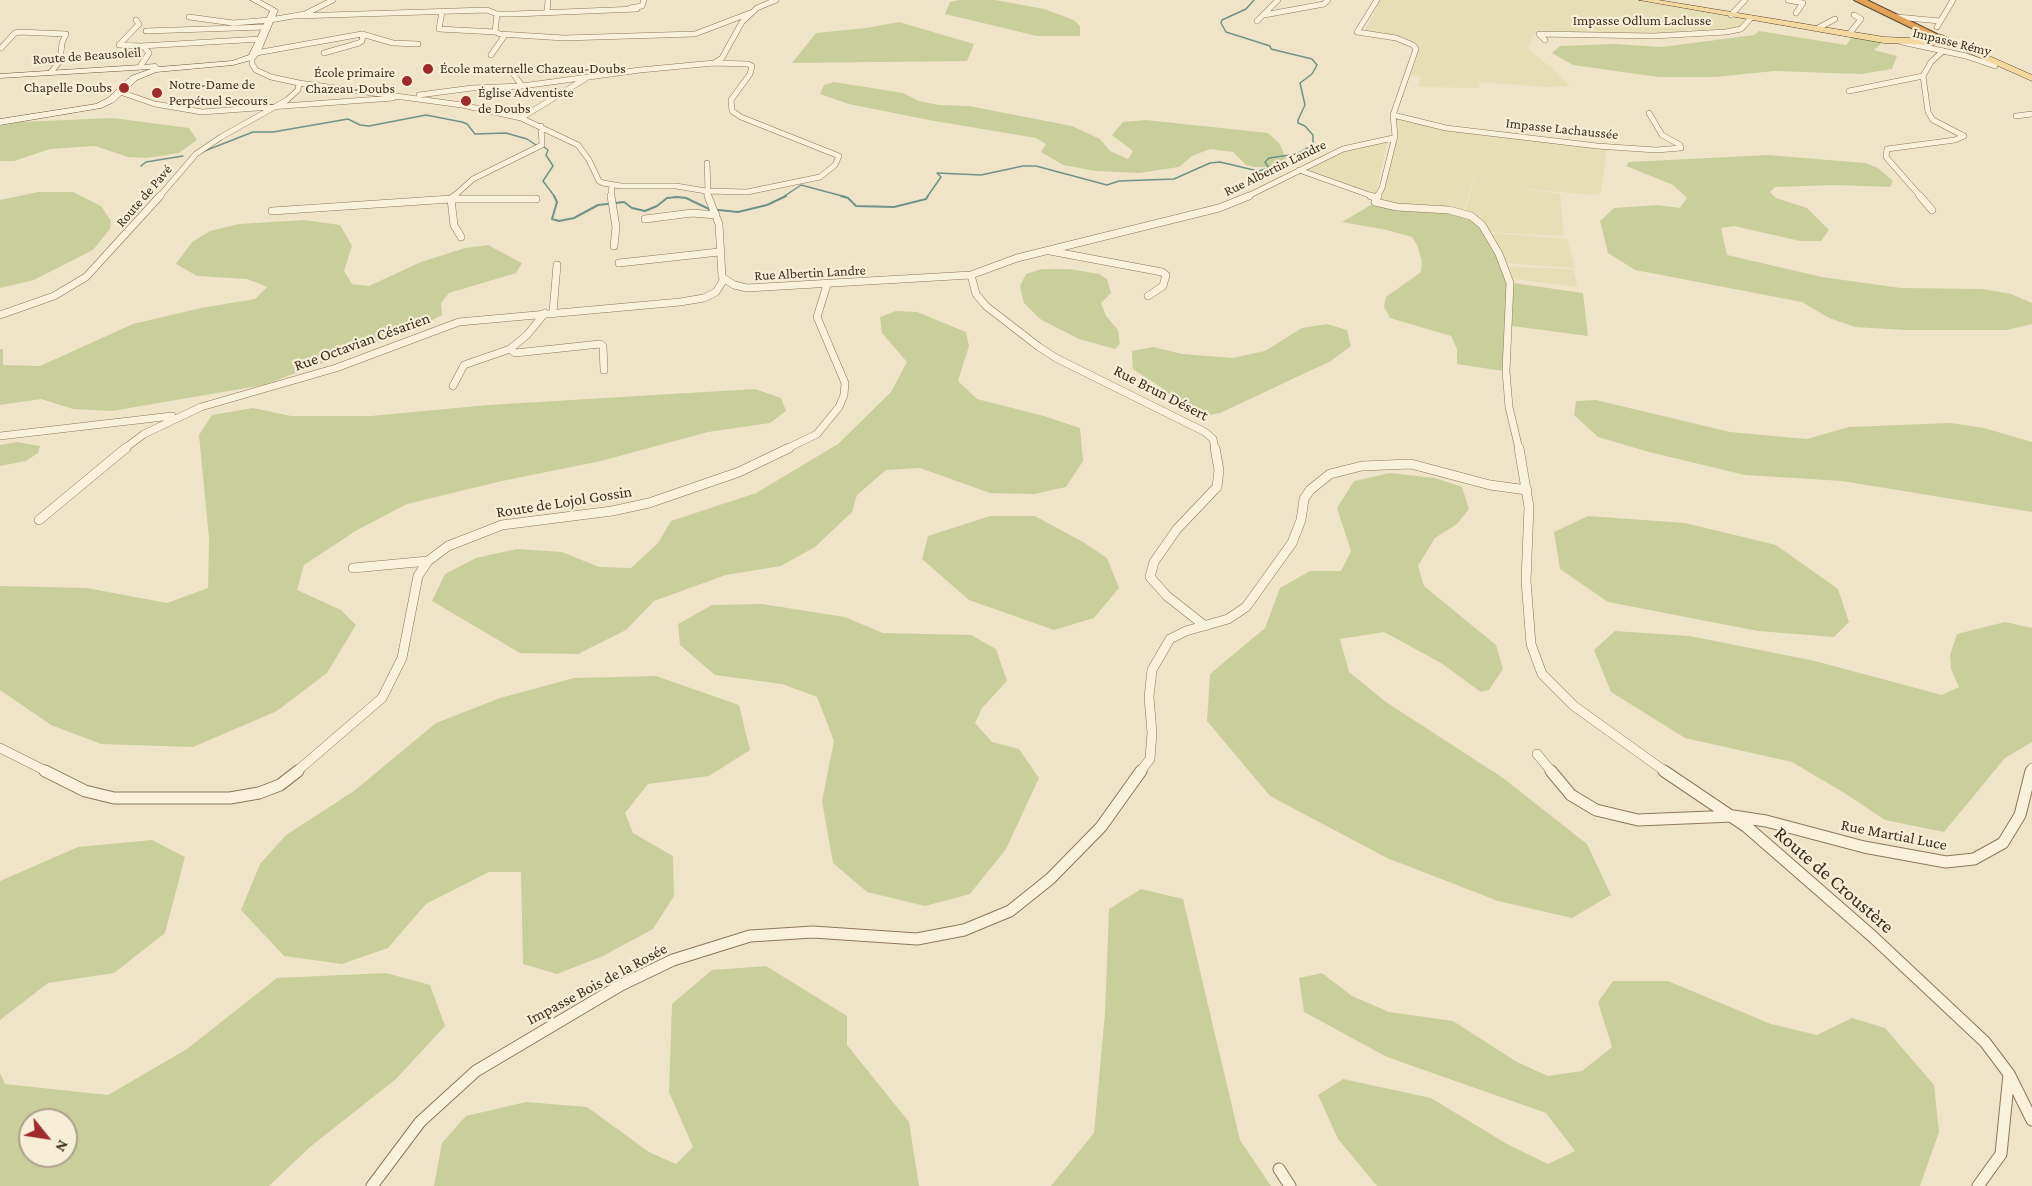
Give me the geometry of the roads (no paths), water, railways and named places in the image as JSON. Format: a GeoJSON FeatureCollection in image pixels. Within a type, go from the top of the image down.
{"type":"FeatureCollection","features":[{"type":"Feature","properties":{"kind":"highway"},"geometry":{"type":"LineString","coordinates":[[1850,0],[1901,21]]}},
{"type":"Feature","properties":{"kind":"highway"},"geometry":{"type":"LineString","coordinates":[[1859,0],[1934,38]]}},
{"type":"Feature","properties":{"kind":"main road"},"geometry":{"type":"LineString","coordinates":[[0,122],[93,107],[111,100],[142,75],[176,66],[232,63],[254,55],[273,8],[254,0]]}},
{"type":"Feature","properties":{"kind":"main road"},"geometry":{"type":"LineString","coordinates":[[1644,0],[1902,42],[1934,38],[2032,78]]}},
{"type":"Feature","properties":{"kind":"main road","name":"Route de Beausoleil"},"geometry":{"type":"LineString","coordinates":[[0,76],[141,65],[176,66]]}},
{"type":"Feature","properties":{"kind":"street"},"geometry":{"type":"LineString","coordinates":[[146,31],[268,23],[316,10],[333,0]]}},
{"type":"Feature","properties":{"kind":"street"},"geometry":{"type":"LineString","coordinates":[[487,10],[489,0]]}},
{"type":"Feature","properties":{"kind":"street"},"geometry":{"type":"LineString","coordinates":[[547,12],[548,0]]}},
{"type":"Feature","properties":{"kind":"street"},"geometry":{"type":"LineString","coordinates":[[612,8],[640,7],[644,0]]}},
{"type":"Feature","properties":{"kind":"street"},"geometry":{"type":"LineString","coordinates":[[442,12],[439,30],[564,38],[693,35],[750,13],[776,0]]}},
{"type":"Feature","properties":{"kind":"street"},"geometry":{"type":"LineString","coordinates":[[1257,21],[1278,0]]}},
{"type":"Feature","properties":{"kind":"street"},"geometry":{"type":"LineString","coordinates":[[1264,15],[1324,4],[1328,0]]}},
{"type":"Feature","properties":{"kind":"street"},"geometry":{"type":"LineString","coordinates":[[1377,0],[1357,32],[1396,38],[1413,45],[1416,49],[1393,115],[1393,138],[1382,188],[1377,198]]}},
{"type":"Feature","properties":{"kind":"street"},"geometry":{"type":"LineString","coordinates":[[1731,15],[1744,0]]}},
{"type":"Feature","properties":{"kind":"street"},"geometry":{"type":"LineString","coordinates":[[1788,0],[1803,3],[1796,13]]}},
{"type":"Feature","properties":{"kind":"street"},"geometry":{"type":"LineString","coordinates":[[1934,38],[1940,21],[1953,0]]}},
{"type":"Feature","properties":{"kind":"street"},"geometry":{"type":"LineString","coordinates":[[297,16],[487,10],[497,14],[637,9]]}},
{"type":"Feature","properties":{"kind":"street"},"geometry":{"type":"LineString","coordinates":[[714,63],[721,60],[742,22],[750,13]]}},
{"type":"Feature","properties":{"kind":"street"},"geometry":{"type":"LineString","coordinates":[[495,32],[497,14]]}},
{"type":"Feature","properties":{"kind":"street"},"geometry":{"type":"LineString","coordinates":[[1849,34],[1862,19],[1854,15]]}},
{"type":"Feature","properties":{"kind":"street"},"geometry":{"type":"LineString","coordinates":[[189,17],[233,23],[268,23]]}},
{"type":"Feature","properties":{"kind":"street","name":"Impasse Odlum Laclusse"},"geometry":{"type":"LineString","coordinates":[[1545,40],[1539,34],[1665,36],[1726,32],[1740,29],[1751,18]]}},
{"type":"Feature","properties":{"kind":"street"},"geometry":{"type":"LineString","coordinates":[[1816,29],[1828,25],[1835,19]]}},
{"type":"Feature","properties":{"kind":"street"},"geometry":{"type":"LineString","coordinates":[[136,20],[138,25],[119,45],[143,46],[261,39]]}},
{"type":"Feature","properties":{"kind":"street"},"geometry":{"type":"LineString","coordinates":[[1901,21],[1940,21]]}},
{"type":"Feature","properties":{"kind":"street"},"geometry":{"type":"LineString","coordinates":[[1,48],[15,33],[66,34],[62,43],[60,61],[51,72]]}},
{"type":"Feature","properties":{"kind":"street"},"geometry":{"type":"LineString","coordinates":[[324,53],[359,43],[363,41],[363,34]]}},
{"type":"Feature","properties":{"kind":"street"},"geometry":{"type":"LineString","coordinates":[[120,92],[155,104],[202,112],[274,108],[405,96],[472,88],[522,86],[590,75],[714,63],[752,66],[747,79],[731,100],[730,107],[734,113],[830,150],[839,156],[839,159],[830,170],[812,179],[747,192],[707,191],[676,186],[612,185],[599,181],[589,159],[578,145],[521,118],[405,96],[299,83],[271,77],[256,70],[252,64],[254,55],[363,34],[393,44],[418,44]]}},
{"type":"Feature","properties":{"kind":"street"},"geometry":{"type":"LineString","coordinates":[[491,55],[505,35]]}},
{"type":"Feature","properties":{"kind":"street","name":"Impasse Rémy"},"geometry":{"type":"LineString","coordinates":[[1902,42],[2000,66]]}},
{"type":"Feature","properties":{"kind":"street"},"geometry":{"type":"LineString","coordinates":[[141,65],[149,53],[143,46]]}},
{"type":"Feature","properties":{"kind":"street"},"geometry":{"type":"LineString","coordinates":[[1932,210],[1886,157],[1887,149],[1955,140],[1964,136],[1933,120],[1928,112],[1923,76],[1931,62],[1943,51]]}},
{"type":"Feature","properties":{"kind":"street"},"geometry":{"type":"LineString","coordinates":[[513,72],[522,86]]}},
{"type":"Feature","properties":{"kind":"street"},"geometry":{"type":"LineString","coordinates":[[521,118],[590,75]]}},
{"type":"Feature","properties":{"kind":"street"},"geometry":{"type":"LineString","coordinates":[[1849,91],[1923,76]]}},
{"type":"Feature","properties":{"kind":"street","name":"Route de Pavé"},"geometry":{"type":"LineString","coordinates":[[0,315],[54,296],[86,277],[133,228],[196,154],[220,136],[274,108],[295,94],[299,83]]}},
{"type":"Feature","properties":{"kind":"street","name":"Impasse Lachaussée"},"geometry":{"type":"LineString","coordinates":[[1393,115],[1446,128],[1597,146],[1656,150],[1681,148],[1680,145],[1662,135],[1649,113]]}},
{"type":"Feature","properties":{"kind":"street"},"geometry":{"type":"LineString","coordinates":[[2016,116],[2032,114]]}},
{"type":"Feature","properties":{"kind":"street"},"geometry":{"type":"LineString","coordinates":[[451,199],[473,179],[542,145],[541,126]]}},
{"type":"Feature","properties":{"kind":"street","name":"Rue Albertin Landre"},"geometry":{"type":"LineString","coordinates":[[724,279],[747,288],[971,275],[1011,260],[1048,250],[1219,208],[1245,198],[1343,149],[1393,138]]}},
{"type":"Feature","properties":{"kind":"street"},"geometry":{"type":"LineString","coordinates":[[707,163],[707,191],[719,224],[719,252],[724,279]]}},
{"type":"Feature","properties":{"kind":"street","name":"Route de Croustère"},"geometry":{"type":"LineString","coordinates":[[1299,170],[1377,198],[1375,202],[1382,204],[1449,210],[1471,216],[1482,225],[1498,254],[1510,283],[1506,370],[1509,407],[1527,490],[1529,525],[1526,580],[1531,644],[1542,674],[1574,706],[1633,750],[1733,816],[1948,1005],[1985,1042],[2009,1074],[2032,1120]]}},
{"type":"Feature","properties":{"kind":"street"},"geometry":{"type":"LineString","coordinates":[[612,185],[611,204],[616,227],[614,246]]}},
{"type":"Feature","properties":{"kind":"street"},"geometry":{"type":"LineString","coordinates":[[451,199],[454,225],[461,237]]}},
{"type":"Feature","properties":{"kind":"street"},"geometry":{"type":"LineString","coordinates":[[272,211],[315,207],[410,204],[451,199],[536,199]]}},
{"type":"Feature","properties":{"kind":"street"},"geometry":{"type":"LineString","coordinates":[[645,219],[715,211]]}},
{"type":"Feature","properties":{"kind":"street"},"geometry":{"type":"LineString","coordinates":[[1048,250],[1162,272],[1166,275],[1163,286],[1148,296]]}},
{"type":"Feature","properties":{"kind":"street"},"geometry":{"type":"LineString","coordinates":[[619,263],[719,252]]}},
{"type":"Feature","properties":{"kind":"street"},"geometry":{"type":"LineString","coordinates":[[453,386],[466,363],[510,349],[549,312],[557,265]]}},
{"type":"Feature","properties":{"kind":"street","name":"Rue Brun Désert"},"geometry":{"type":"LineString","coordinates":[[971,275],[976,294],[986,306],[1039,347],[1056,358],[1197,428],[1213,439],[1219,470],[1217,487],[1177,529],[1154,562],[1150,577],[1161,590],[1205,626]]}},
{"type":"Feature","properties":{"kind":"street","name":"Rue Octavian Césarien"},"geometry":{"type":"LineString","coordinates":[[39,520],[112,458],[144,434],[177,416],[336,368],[459,322],[549,312],[680,302],[704,298],[716,292],[724,279]]}},
{"type":"Feature","properties":{"kind":"street","name":"Route de Lojol Gossin"},"geometry":{"type":"LineString","coordinates":[[428,561],[448,546],[502,525],[612,511],[687,491],[739,472],[817,434],[839,406],[844,395],[844,383],[817,317],[827,285]]}},
{"type":"Feature","properties":{"kind":"street"},"geometry":{"type":"LineString","coordinates":[[510,349],[515,353],[600,344],[603,346],[603,370]]}},
{"type":"Feature","properties":{"kind":"street"},"geometry":{"type":"LineString","coordinates":[[0,436],[177,416]]}},
{"type":"Feature","properties":{"kind":"street","name":"Impasse Bois de la Rosée"},"geometry":{"type":"LineString","coordinates":[[372,1186],[420,1122],[476,1071],[621,985],[673,960],[730,940],[760,935],[813,932],[917,939],[964,930],[1010,911],[1050,879],[1101,827],[1150,759],[1149,697],[1155,664],[1170,639],[1186,631],[1228,619],[1246,607],[1284,556],[1298,532],[1304,499],[1310,490],[1330,474],[1362,466],[1412,464],[1490,485],[1527,490]]}},
{"type":"Feature","properties":{"kind":"street"},"geometry":{"type":"LineString","coordinates":[[353,568],[428,561]]}},
{"type":"Feature","properties":{"kind":"street"},"geometry":{"type":"LineString","coordinates":[[0,748],[85,791],[114,798],[230,798],[260,793],[280,786],[382,698],[402,658],[418,576],[428,561]]}},
{"type":"Feature","properties":{"kind":"street"},"geometry":{"type":"LineString","coordinates":[[1537,754],[1571,795],[1596,810],[1638,820],[1733,816]]}},
{"type":"Feature","properties":{"kind":"street","name":"Rue Martial Luce"},"geometry":{"type":"LineString","coordinates":[[1733,816],[1766,821],[1864,847],[1904,855],[1946,862],[1974,859],[2003,843],[2020,815],[2032,768]]}},
{"type":"Feature","properties":{"kind":"street"},"geometry":{"type":"LineString","coordinates":[[1978,1186],[2001,1154],[2009,1074]]}},
{"type":"Feature","properties":{"kind":"street"},"geometry":{"type":"LineString","coordinates":[[1279,1169],[1290,1186]]}},
{"type":"Feature","properties":{"kind":"waterway"},"geometry":{"type":"LineString","coordinates":[[927,197],[941,177],[937,173],[981,175],[1023,166],[1036,166],[1107,185],[1119,181],[1174,179],[1210,163],[1220,162],[1258,171],[1269,168],[1265,162],[1269,158],[1297,154],[1313,145],[1313,135],[1305,126],[1298,123],[1298,120],[1305,105],[1300,83],[1312,74],[1317,65],[1312,59],[1271,49],[1270,46],[1226,32],[1221,23],[1222,20],[1246,9],[1254,0]]}},
{"type":"Feature","properties":{"kind":"waterway"},"geometry":{"type":"LineString","coordinates":[[202,152],[253,132],[273,132],[348,119],[360,125],[369,126],[426,115],[462,122],[467,124],[475,134],[506,133],[527,139],[536,145]]}},
{"type":"Feature","properties":{"kind":"waterway"},"geometry":{"type":"LineString","coordinates":[[544,147],[548,150],[546,155],[553,166],[543,181],[555,197]]}},
{"type":"Feature","properties":{"kind":"waterway"},"geometry":{"type":"LineString","coordinates":[[141,166],[146,162],[183,156]]}},
{"type":"Feature","properties":{"kind":"waterway"},"geometry":{"type":"LineString","coordinates":[[783,197],[801,185],[846,197]]}},
{"type":"Feature","properties":{"kind":"waterway"},"geometry":{"type":"LineString","coordinates":[[554,196],[557,202],[552,219],[559,221],[574,218],[598,205],[624,202],[632,208],[645,211],[657,206],[667,198],[677,197]]}},
{"type":"Feature","properties":{"kind":"waterway"},"geometry":{"type":"LineString","coordinates":[[677,197],[686,198],[709,209],[738,212],[767,205],[786,196]]}},
{"type":"Feature","properties":{"kind":"waterway"},"geometry":{"type":"LineString","coordinates":[[841,196],[848,198],[856,206],[894,207],[926,199],[928,196]]}},
{"type":"Feature","properties":{"kind":"place","name":"École maternelle Chazeau-Doubs"},"geometry":{"type":"Point","coordinates":[428,69]}},
{"type":"Feature","properties":{"kind":"place","name":"École primaire Chazeau-Doubs"},"geometry":{"type":"Point","coordinates":[407,81]}},
{"type":"Feature","properties":{"kind":"place","name":"Chapelle Doubs"},"geometry":{"type":"Point","coordinates":[124,88]}},
{"type":"Feature","properties":{"kind":"place","name":"Notre-Dame de Perpétuel Secours"},"geometry":{"type":"Point","coordinates":[157,93]}},
{"type":"Feature","properties":{"kind":"place","name":"Église Adventiste de Doubs"},"geometry":{"type":"Point","coordinates":[466,101]}}]}
